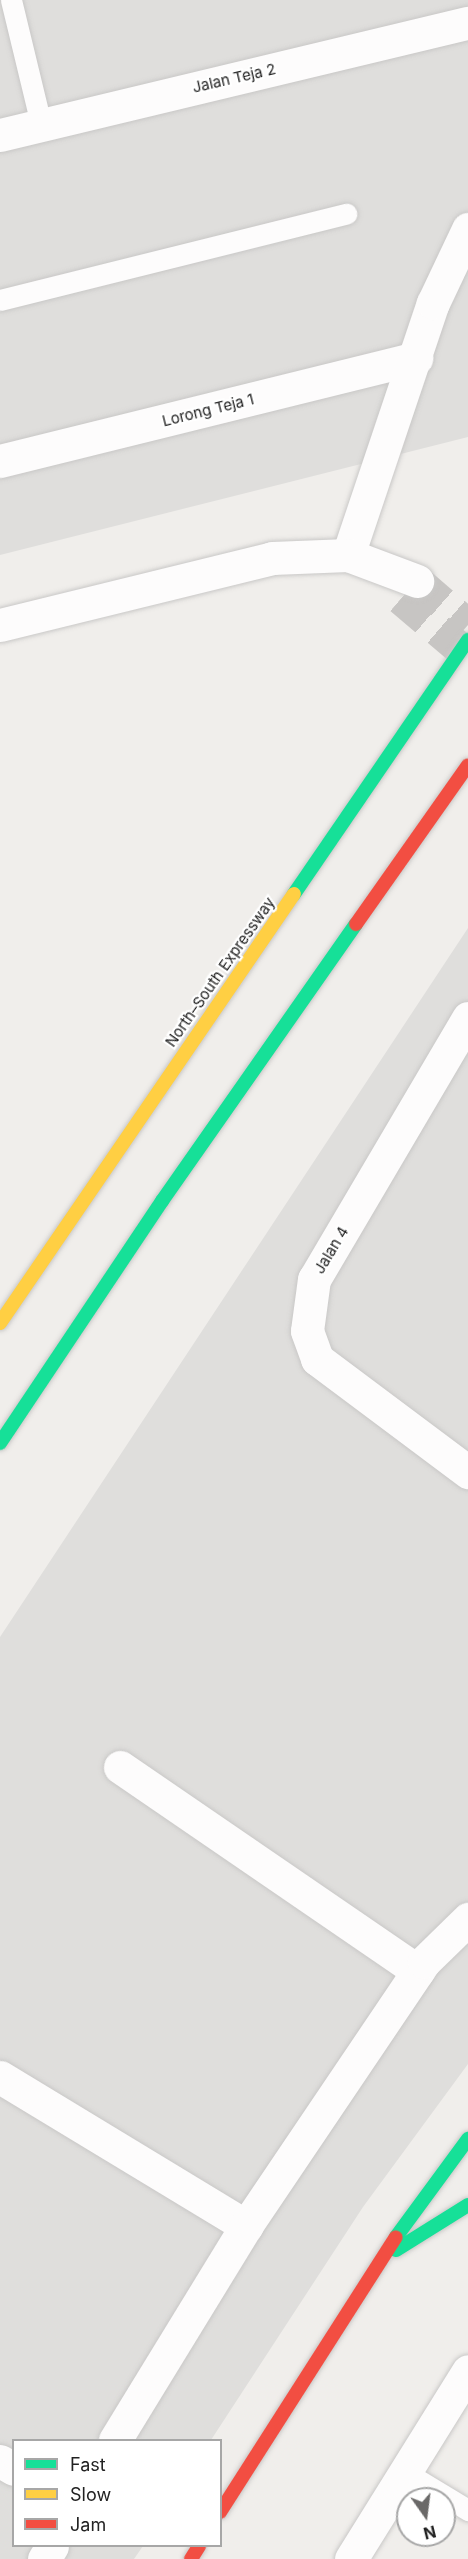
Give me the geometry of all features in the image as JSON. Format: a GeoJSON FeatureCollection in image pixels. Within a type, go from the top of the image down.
{"type":"FeatureCollection","features":[{"type":"Feature","properties":{"kind":"main road","name":"North–South Expressway"},"geometry":{"type":"LineString","coordinates":[[0,1323],[468,640]]}},
{"type":"Feature","properties":{"kind":"main road"},"geometry":{"type":"LineString","coordinates":[[0,1443],[162,1202],[468,765]]}},
{"type":"Feature","properties":{"kind":"main road"},"geometry":{"type":"LineString","coordinates":[[222,2509],[376,2264],[468,2139]]}},
{"type":"Feature","properties":{"kind":"main road"},"geometry":{"type":"LineString","coordinates":[[376,2264],[453,2211],[468,2205]]}},
{"type":"Feature","properties":{"kind":"street","name":"Jalan Teja 2"},"geometry":{"type":"LineString","coordinates":[[0,135],[468,22]]}},
{"type":"Feature","properties":{"kind":"street"},"geometry":{"type":"LineString","coordinates":[[348,555],[433,303],[468,229]]}},
{"type":"Feature","properties":{"kind":"street","name":"Lorong Teja 1"},"geometry":{"type":"LineString","coordinates":[[0,461],[416,358]]}},
{"type":"Feature","properties":{"kind":"street"},"geometry":{"type":"LineString","coordinates":[[0,625],[272,558],[348,555],[382,571],[409,589]]}},
{"type":"Feature","properties":{"kind":"street","name":"Jalan 4"},"geometry":{"type":"LineString","coordinates":[[468,1018],[314,1279],[307,1331],[318,1359],[468,1472]]}},
{"type":"Feature","properties":{"kind":"street"},"geometry":{"type":"LineString","coordinates":[[120,1767],[418,1971]]}},
{"type":"Feature","properties":{"kind":"street"},"geometry":{"type":"LineString","coordinates":[[116,2439],[246,2226],[418,1971],[468,1919]]}},
{"type":"Feature","properties":{"kind":"street"},"geometry":{"type":"LineString","coordinates":[[0,2077],[246,2226]]}},
{"type":"Feature","properties":{"kind":"street"},"geometry":{"type":"LineString","coordinates":[[351,2559],[468,2371]]}},
{"type":"Feature","properties":{"kind":"lane"},"geometry":{"type":"LineString","coordinates":[[11,0],[41,124]]}},
{"type":"Feature","properties":{"kind":"lane"},"geometry":{"type":"LineString","coordinates":[[0,300],[346,214]]}},
{"type":"Feature","properties":{"kind":"lane"},"geometry":{"type":"LineString","coordinates":[[405,2472],[468,2510]]}},
{"type":"Feature","properties":{"kind":"shaded area"},"geometry":{"type":"Polygon","coordinates":[[[0,0],[468,0],[468,437],[0,555],[0,0]]]}},
{"type":"Feature","properties":{"kind":"shaded area"},"geometry":{"type":"Polygon","coordinates":[[[468,928],[468,2064],[363,2207],[212,2439],[12,2439],[12,2547],[142,2547],[134,2559],[0,2559],[0,1637],[468,928]]]}},
{"type":"Feature","properties":{"kind":"tunnel"},"geometry":{"type":"LineString","coordinates":[[417,581],[468,625]]}},
{"type":"Feature","properties":{"kind":"tunnel"},"geometry":{"type":"LineString","coordinates":[[401,598],[468,655]]}},
{"type":"Feature","properties":{"kind":"traffic: fast"},"geometry":{"type":"LineString","coordinates":[[294,894],[468,640]]}},
{"type":"Feature","properties":{"kind":"traffic: fast"},"geometry":{"type":"LineString","coordinates":[[0,1443],[162,1201],[356,924]]}},
{"type":"Feature","properties":{"kind":"traffic: fast"},"geometry":{"type":"LineString","coordinates":[[396,2237],[468,2139]]}},
{"type":"Feature","properties":{"kind":"traffic: fast"},"geometry":{"type":"LineString","coordinates":[[396,2250],[468,2205]]}},
{"type":"Feature","properties":{"kind":"traffic: slow"},"geometry":{"type":"LineString","coordinates":[[0,1323],[294,894]]}},
{"type":"Feature","properties":{"kind":"traffic: jam"},"geometry":{"type":"LineString","coordinates":[[356,924],[468,765]]}},
{"type":"Feature","properties":{"kind":"traffic: jam"},"geometry":{"type":"LineString","coordinates":[[222,2509],[396,2237]]}},
{"type":"Feature","properties":{"kind":"traffic: jam"},"geometry":{"type":"LineString","coordinates":[[191,2559],[198,2547]]}}]}
